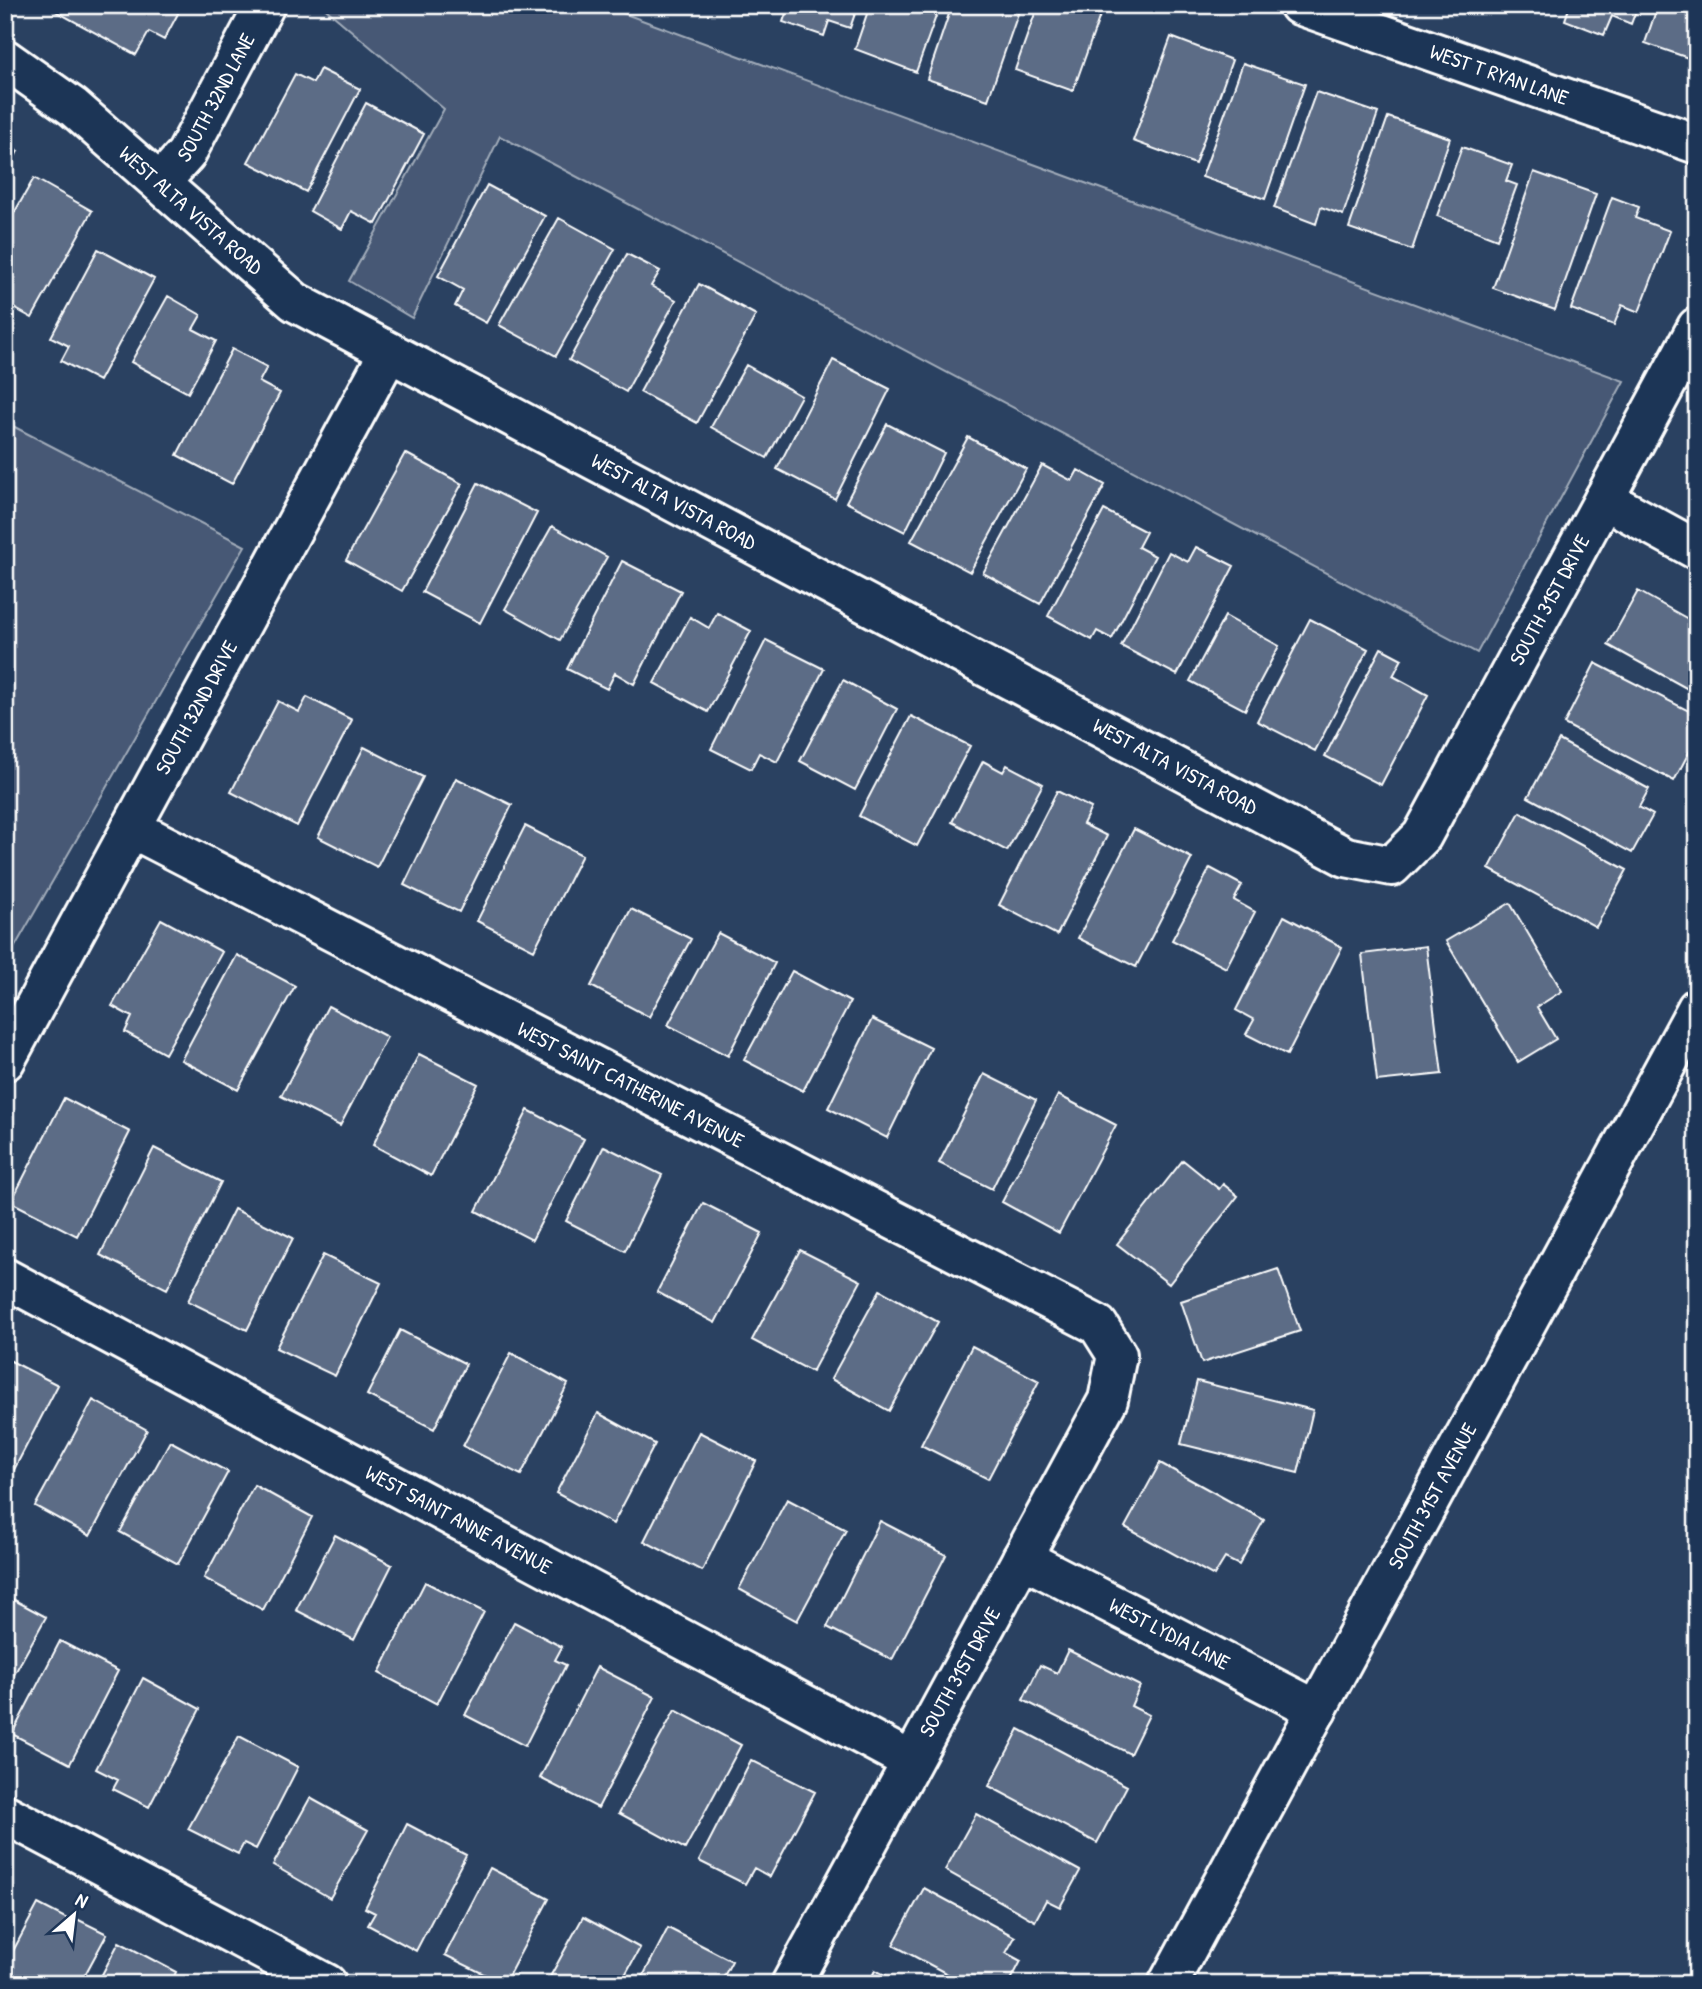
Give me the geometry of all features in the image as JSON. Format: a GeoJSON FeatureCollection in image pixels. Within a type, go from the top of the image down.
{"type":"FeatureCollection","features":[{"type":"Feature","properties":{"kind":"street","name":"SOUTH 32ND LANE"},"geometry":{"type":"LineString","coordinates":[[160,183],[186,154],[265,5]]}},
{"type":"Feature","properties":{"kind":"street","name":"WEST T RYAN LANE"},"geometry":{"type":"LineString","coordinates":[[1299,5],[1697,144]]}},
{"type":"Feature","properties":{"kind":"street","name":"WEST ALTA VISTA ROAD"},"geometry":{"type":"LineString","coordinates":[[5,59],[73,107],[295,302],[1346,857],[1392,866]]}},
{"type":"Feature","properties":{"kind":"street","name":"SOUTH 31ST DRIVE"},"geometry":{"type":"LineString","coordinates":[[1392,866],[1422,836],[1697,327]]}},
{"type":"Feature","properties":{"kind":"street","name":"SOUTH 32ND DRIVE"},"geometry":{"type":"LineString","coordinates":[[5,1061],[389,352]]}},
{"type":"Feature","properties":{"kind":"street"},"geometry":{"type":"LineString","coordinates":[[1604,499],[1697,550]]}},
{"type":"Feature","properties":{"kind":"street","name":"WEST SAINT CATHERINE AVENUE"},"geometry":{"type":"LineString","coordinates":[[131,828],[1098,1325],[1117,1355]]}},
{"type":"Feature","properties":{"kind":"street","name":"SOUTH 31ST AVENUE"},"geometry":{"type":"LineString","coordinates":[[1168,1984],[1697,1008]]}},
{"type":"Feature","properties":{"kind":"street","name":"WEST SAINT ANNE AVENUE"},"geometry":{"type":"LineString","coordinates":[[5,1278],[911,1761]]}},
{"type":"Feature","properties":{"kind":"street","name":"SOUTH 31ST DRIVE"},"geometry":{"type":"LineString","coordinates":[[790,1984],[1108,1400],[1117,1355]]}},
{"type":"Feature","properties":{"kind":"street","name":"WEST LYDIA LANE"},"geometry":{"type":"LineString","coordinates":[[1022,1558],[1317,1710]]}},
{"type":"Feature","properties":{"kind":"street"},"geometry":{"type":"LineString","coordinates":[[5,1814],[327,1984]]}},
{"type":"Feature","properties":{"kind":"shaded area"},"geometry":{"type":"Polygon","coordinates":[[[321,5],[601,5],[1624,381],[1477,653],[500,136],[412,318],[349,281],[444,109],[321,5]]]}},
{"type":"Feature","properties":{"kind":"shaded area"},"geometry":{"type":"Polygon","coordinates":[[[5,422],[245,546],[5,964],[5,422]]]}},
{"type":"Feature","properties":{"kind":"building"},"geometry":{"type":"Polygon","coordinates":[[[789,5],[858,5],[850,28],[829,21],[824,36],[783,22],[789,5]]]}},
{"type":"Feature","properties":{"kind":"building"},"geometry":{"type":"Polygon","coordinates":[[[870,5],[940,5],[916,72],[855,49],[870,5]]]}},
{"type":"Feature","properties":{"kind":"building"},"geometry":{"type":"Polygon","coordinates":[[[952,5],[1021,5],[988,100],[927,79],[952,5]]]}},
{"type":"Feature","properties":{"kind":"building"},"geometry":{"type":"Polygon","coordinates":[[[1038,5],[1103,7],[1073,91],[1015,70],[1038,5]]]}},
{"type":"Feature","properties":{"kind":"building"},"geometry":{"type":"Polygon","coordinates":[[[1570,5],[1638,5],[1631,24],[1612,16],[1604,35],[1565,20],[1570,5]]]}},
{"type":"Feature","properties":{"kind":"building"},"geometry":{"type":"Polygon","coordinates":[[[1658,5],[1697,5],[1697,61],[1645,43],[1658,5]]]}},
{"type":"Feature","properties":{"kind":"building"},"geometry":{"type":"Polygon","coordinates":[[[46,6],[182,6],[164,40],[149,32],[136,55],[46,6]]]}},
{"type":"Feature","properties":{"kind":"building"},"geometry":{"type":"Polygon","coordinates":[[[1171,37],[1232,60],[1195,164],[1133,141],[1171,37]]]}},
{"type":"Feature","properties":{"kind":"building"},"geometry":{"type":"Polygon","coordinates":[[[1243,63],[1305,84],[1265,199],[1202,177],[1243,63]]]}},
{"type":"Feature","properties":{"kind":"building"},"geometry":{"type":"Polygon","coordinates":[[[320,69],[360,89],[306,192],[248,162],[295,74],[313,83],[320,69]]]}},
{"type":"Feature","properties":{"kind":"building"},"geometry":{"type":"Polygon","coordinates":[[[1316,92],[1378,113],[1343,215],[1321,207],[1316,224],[1274,208],[1316,92]]]}},
{"type":"Feature","properties":{"kind":"building"},"geometry":{"type":"Polygon","coordinates":[[[366,103],[424,134],[376,224],[351,211],[342,229],[310,211],[366,103]]]}},
{"type":"Feature","properties":{"kind":"building"},"geometry":{"type":"Polygon","coordinates":[[[1388,117],[1450,138],[1412,250],[1349,228],[1388,117]]]}},
{"type":"Feature","properties":{"kind":"building"},"geometry":{"type":"Polygon","coordinates":[[[5,144],[18,151],[5,176],[5,144]]]}},
{"type":"Feature","properties":{"kind":"building"},"geometry":{"type":"Polygon","coordinates":[[[1462,147],[1512,165],[1506,181],[1517,185],[1497,239],[1437,216],[1462,147]]]}},
{"type":"Feature","properties":{"kind":"building"},"geometry":{"type":"Polygon","coordinates":[[[1534,172],[1596,194],[1555,310],[1493,288],[1534,172]]]}},
{"type":"Feature","properties":{"kind":"building"},"geometry":{"type":"Polygon","coordinates":[[[34,178],[92,211],[32,318],[5,303],[5,229],[34,178]]]}},
{"type":"Feature","properties":{"kind":"building"},"geometry":{"type":"Polygon","coordinates":[[[487,185],[545,216],[486,323],[455,306],[463,290],[438,276],[487,185]]]}},
{"type":"Feature","properties":{"kind":"building"},"geometry":{"type":"Polygon","coordinates":[[[1612,197],[1639,207],[1635,218],[1670,231],[1639,312],[1622,305],[1614,325],[1571,309],[1612,197]]]}},
{"type":"Feature","properties":{"kind":"building"},"geometry":{"type":"Polygon","coordinates":[[[559,218],[615,249],[556,356],[499,325],[559,218]]]}},
{"type":"Feature","properties":{"kind":"building"},"geometry":{"type":"Polygon","coordinates":[[[98,249],[154,279],[99,381],[61,361],[69,346],[51,337],[98,249]]]}},
{"type":"Feature","properties":{"kind":"building"},"geometry":{"type":"Polygon","coordinates":[[[627,254],[660,271],[651,286],[676,300],[626,392],[569,360],[627,254]]]}},
{"type":"Feature","properties":{"kind":"building"},"geometry":{"type":"Polygon","coordinates":[[[699,284],[756,315],[697,423],[640,392],[699,284]]]}},
{"type":"Feature","properties":{"kind":"building"},"geometry":{"type":"Polygon","coordinates":[[[168,296],[201,315],[193,329],[216,341],[188,393],[131,362],[168,296]]]}},
{"type":"Feature","properties":{"kind":"building"},"geometry":{"type":"Polygon","coordinates":[[[232,349],[267,367],[259,382],[280,393],[232,484],[177,455],[232,349]]]}},
{"type":"Feature","properties":{"kind":"building"},"geometry":{"type":"Polygon","coordinates":[[[833,360],[890,389],[835,499],[777,469],[833,360]]]}},
{"type":"Feature","properties":{"kind":"building"},"geometry":{"type":"Polygon","coordinates":[[[746,365],[801,396],[767,458],[711,427],[746,365]]]}},
{"type":"Feature","properties":{"kind":"building"},"geometry":{"type":"Polygon","coordinates":[[[887,424],[944,453],[905,532],[846,502],[887,424]]]}},
{"type":"Feature","properties":{"kind":"building"},"geometry":{"type":"Polygon","coordinates":[[[968,437],[1026,469],[970,572],[911,541],[968,437]]]}},
{"type":"Feature","properties":{"kind":"building"},"geometry":{"type":"Polygon","coordinates":[[[405,453],[462,484],[402,591],[346,560],[405,453]]]}},
{"type":"Feature","properties":{"kind":"building"},"geometry":{"type":"Polygon","coordinates":[[[1042,465],[1072,481],[1078,470],[1105,485],[1040,604],[983,573],[1042,465]]]}},
{"type":"Feature","properties":{"kind":"building"},"geometry":{"type":"Polygon","coordinates":[[[478,483],[537,513],[480,623],[422,592],[478,483]]]}},
{"type":"Feature","properties":{"kind":"building"},"geometry":{"type":"Polygon","coordinates":[[[1104,510],[1146,532],[1138,547],[1155,556],[1112,639],[1097,631],[1092,640],[1048,616],[1104,510]]]}},
{"type":"Feature","properties":{"kind":"building"},"geometry":{"type":"Polygon","coordinates":[[[552,526],[607,557],[560,640],[505,609],[552,526]]]}},
{"type":"Feature","properties":{"kind":"building"},"geometry":{"type":"Polygon","coordinates":[[[1196,547],[1234,566],[1177,675],[1121,646],[1169,552],[1188,562],[1196,547]]]}},
{"type":"Feature","properties":{"kind":"building"},"geometry":{"type":"Polygon","coordinates":[[[622,561],[681,591],[634,684],[615,673],[607,689],[567,669],[622,561]]]}},
{"type":"Feature","properties":{"kind":"building"},"geometry":{"type":"Polygon","coordinates":[[[1638,591],[1697,624],[1697,694],[1608,645],[1638,591]]]}},
{"type":"Feature","properties":{"kind":"building"},"geometry":{"type":"Polygon","coordinates":[[[717,613],[751,631],[708,712],[654,683],[690,617],[709,628],[717,613]]]}},
{"type":"Feature","properties":{"kind":"building"},"geometry":{"type":"Polygon","coordinates":[[[1225,616],[1279,646],[1245,710],[1190,681],[1225,616]]]}},
{"type":"Feature","properties":{"kind":"building"},"geometry":{"type":"Polygon","coordinates":[[[1310,619],[1368,649],[1315,751],[1257,721],[1310,619]]]}},
{"type":"Feature","properties":{"kind":"building"},"geometry":{"type":"Polygon","coordinates":[[[766,640],[824,669],[777,762],[759,753],[751,769],[711,749],[766,640]]]}},
{"type":"Feature","properties":{"kind":"building"},"geometry":{"type":"Polygon","coordinates":[[[1381,648],[1402,659],[1393,676],[1428,695],[1381,785],[1325,756],[1381,648]]]}},
{"type":"Feature","properties":{"kind":"building"},"geometry":{"type":"Polygon","coordinates":[[[1595,663],[1697,715],[1697,737],[1674,781],[1564,724],[1595,663]]]}},
{"type":"Feature","properties":{"kind":"building"},"geometry":{"type":"Polygon","coordinates":[[[843,680],[897,709],[855,790],[800,761],[843,680]]]}},
{"type":"Feature","properties":{"kind":"building"},"geometry":{"type":"Polygon","coordinates":[[[307,697],[352,720],[297,826],[231,792],[278,701],[299,712],[307,697]]]}},
{"type":"Feature","properties":{"kind":"building"},"geometry":{"type":"Polygon","coordinates":[[[911,716],[970,746],[917,846],[859,816],[911,716]]]}},
{"type":"Feature","properties":{"kind":"building"},"geometry":{"type":"Polygon","coordinates":[[[1559,740],[1649,789],[1639,807],[1653,815],[1632,853],[1528,797],[1559,740]]]}},
{"type":"Feature","properties":{"kind":"building"},"geometry":{"type":"Polygon","coordinates":[[[364,747],[423,777],[377,867],[318,837],[364,747]]]}},
{"type":"Feature","properties":{"kind":"building"},"geometry":{"type":"Polygon","coordinates":[[[983,761],[1003,772],[1007,765],[1043,784],[1007,851],[952,822],[983,761]]]}},
{"type":"Feature","properties":{"kind":"building"},"geometry":{"type":"Polygon","coordinates":[[[456,778],[512,805],[459,912],[404,885],[456,778]]]}},
{"type":"Feature","properties":{"kind":"building"},"geometry":{"type":"Polygon","coordinates":[[[1057,791],[1091,808],[1083,824],[1107,836],[1057,935],[999,905],[1057,791]]]}},
{"type":"Feature","properties":{"kind":"building"},"geometry":{"type":"Polygon","coordinates":[[[1520,812],[1627,870],[1596,927],[1489,869],[1520,812]]]}},
{"type":"Feature","properties":{"kind":"building"},"geometry":{"type":"Polygon","coordinates":[[[525,826],[582,855],[534,950],[477,921],[525,826]]]}},
{"type":"Feature","properties":{"kind":"building"},"geometry":{"type":"Polygon","coordinates":[[[1134,829],[1192,858],[1136,967],[1078,938],[1134,829]]]}},
{"type":"Feature","properties":{"kind":"building"},"geometry":{"type":"Polygon","coordinates":[[[1210,868],[1242,885],[1234,900],[1255,912],[1226,968],[1172,940],[1210,868]]]}},
{"type":"Feature","properties":{"kind":"building"},"geometry":{"type":"Polygon","coordinates":[[[1510,903],[1562,991],[1537,1007],[1556,1039],[1518,1062],[1446,941],[1510,903]]]}},
{"type":"Feature","properties":{"kind":"building"},"geometry":{"type":"Polygon","coordinates":[[[631,909],[691,939],[649,1017],[591,986],[631,909]]]}},
{"type":"Feature","properties":{"kind":"building"},"geometry":{"type":"Polygon","coordinates":[[[1284,916],[1342,947],[1287,1055],[1246,1034],[1254,1020],[1236,1010],[1284,916]]]}},
{"type":"Feature","properties":{"kind":"building"},"geometry":{"type":"Polygon","coordinates":[[[161,919],[222,952],[165,1054],[125,1032],[132,1017],[112,1006],[161,919]]]}},
{"type":"Feature","properties":{"kind":"building"},"geometry":{"type":"Polygon","coordinates":[[[718,933],[775,963],[728,1056],[668,1025],[718,933]]]}},
{"type":"Feature","properties":{"kind":"building"},"geometry":{"type":"Polygon","coordinates":[[[1426,946],[1442,1074],[1377,1081],[1362,954],[1426,946]]]}},
{"type":"Feature","properties":{"kind":"building"},"geometry":{"type":"Polygon","coordinates":[[[237,955],[295,986],[238,1090],[181,1060],[237,955]]]}},
{"type":"Feature","properties":{"kind":"building"},"geometry":{"type":"Polygon","coordinates":[[[792,971],[850,1002],[803,1091],[744,1060],[792,971]]]}},
{"type":"Feature","properties":{"kind":"building"},"geometry":{"type":"Polygon","coordinates":[[[328,1006],[387,1037],[340,1126],[281,1096],[328,1006]]]}},
{"type":"Feature","properties":{"kind":"building"},"geometry":{"type":"Polygon","coordinates":[[[872,1019],[931,1048],[887,1138],[828,1108],[872,1019]]]}},
{"type":"Feature","properties":{"kind":"building"},"geometry":{"type":"Polygon","coordinates":[[[419,1054],[478,1084],[431,1176],[373,1145],[419,1054]]]}},
{"type":"Feature","properties":{"kind":"building"},"geometry":{"type":"Polygon","coordinates":[[[984,1074],[1036,1100],[992,1189],[939,1163],[984,1074]]]}},
{"type":"Feature","properties":{"kind":"building"},"geometry":{"type":"Polygon","coordinates":[[[1058,1095],[1116,1125],[1059,1233],[1002,1202],[1058,1095]]]}},
{"type":"Feature","properties":{"kind":"building"},"geometry":{"type":"Polygon","coordinates":[[[64,1098],[130,1132],[77,1236],[11,1202],[64,1098]]]}},
{"type":"Feature","properties":{"kind":"building"},"geometry":{"type":"Polygon","coordinates":[[[528,1110],[584,1139],[532,1240],[476,1211],[528,1110]]]}},
{"type":"Feature","properties":{"kind":"building"},"geometry":{"type":"Polygon","coordinates":[[[604,1146],[662,1175],[625,1251],[566,1221],[604,1146]]]}},
{"type":"Feature","properties":{"kind":"building"},"geometry":{"type":"Polygon","coordinates":[[[154,1148],[221,1182],[167,1289],[100,1255],[154,1148]]]}},
{"type":"Feature","properties":{"kind":"building"},"geometry":{"type":"Polygon","coordinates":[[[1183,1160],[1219,1189],[1223,1184],[1238,1196],[1169,1284],[1117,1244],[1183,1160]]]}},
{"type":"Feature","properties":{"kind":"building"},"geometry":{"type":"Polygon","coordinates":[[[703,1203],[762,1233],[715,1323],[657,1292],[703,1203]]]}},
{"type":"Feature","properties":{"kind":"building"},"geometry":{"type":"Polygon","coordinates":[[[234,1209],[293,1238],[247,1330],[188,1301],[234,1209]]]}},
{"type":"Feature","properties":{"kind":"building"},"geometry":{"type":"Polygon","coordinates":[[[800,1250],[861,1281],[812,1372],[752,1340],[800,1250]]]}},
{"type":"Feature","properties":{"kind":"building"},"geometry":{"type":"Polygon","coordinates":[[[323,1255],[381,1283],[335,1376],[276,1348],[323,1255]]]}},
{"type":"Feature","properties":{"kind":"building"},"geometry":{"type":"Polygon","coordinates":[[[1278,1269],[1300,1331],[1202,1363],[1181,1301],[1278,1269]]]}},
{"type":"Feature","properties":{"kind":"building"},"geometry":{"type":"Polygon","coordinates":[[[880,1290],[938,1322],[889,1411],[831,1379],[880,1290]]]}},
{"type":"Feature","properties":{"kind":"building"},"geometry":{"type":"Polygon","coordinates":[[[400,1330],[466,1364],[434,1429],[367,1395],[400,1330]]]}},
{"type":"Feature","properties":{"kind":"building"},"geometry":{"type":"Polygon","coordinates":[[[972,1346],[1039,1381],[988,1479],[921,1445],[972,1346]]]}},
{"type":"Feature","properties":{"kind":"building"},"geometry":{"type":"Polygon","coordinates":[[[511,1353],[568,1384],[521,1475],[463,1446],[511,1353]]]}},
{"type":"Feature","properties":{"kind":"building"},"geometry":{"type":"Polygon","coordinates":[[[5,1358],[58,1385],[5,1487],[5,1358]]]}},
{"type":"Feature","properties":{"kind":"building"},"geometry":{"type":"Polygon","coordinates":[[[1197,1381],[1313,1410],[1298,1473],[1181,1444],[1197,1381]]]}},
{"type":"Feature","properties":{"kind":"building"},"geometry":{"type":"Polygon","coordinates":[[[93,1400],[147,1430],[90,1536],[35,1506],[93,1400]]]}},
{"type":"Feature","properties":{"kind":"building"},"geometry":{"type":"Polygon","coordinates":[[[598,1413],[655,1444],[613,1524],[556,1493],[598,1413]]]}},
{"type":"Feature","properties":{"kind":"building"},"geometry":{"type":"Polygon","coordinates":[[[699,1432],[756,1461],[702,1571],[644,1541],[699,1432]]]}},
{"type":"Feature","properties":{"kind":"building"},"geometry":{"type":"Polygon","coordinates":[[[170,1441],[228,1472],[178,1564],[120,1532],[170,1441]]]}},
{"type":"Feature","properties":{"kind":"building"},"geometry":{"type":"Polygon","coordinates":[[[1160,1463],[1264,1520],[1239,1565],[1225,1558],[1214,1576],[1125,1527],[1160,1463]]]}},
{"type":"Feature","properties":{"kind":"building"},"geometry":{"type":"Polygon","coordinates":[[[254,1485],[312,1517],[263,1610],[204,1578],[254,1485]]]}},
{"type":"Feature","properties":{"kind":"building"},"geometry":{"type":"Polygon","coordinates":[[[787,1499],[846,1530],[797,1621],[739,1589],[787,1499]]]}},
{"type":"Feature","properties":{"kind":"building"},"geometry":{"type":"Polygon","coordinates":[[[880,1521],[946,1555],[892,1660],[827,1627],[880,1521]]]}},
{"type":"Feature","properties":{"kind":"building"},"geometry":{"type":"Polygon","coordinates":[[[335,1535],[392,1565],[354,1640],[296,1610],[335,1535]]]}},
{"type":"Feature","properties":{"kind":"building"},"geometry":{"type":"Polygon","coordinates":[[[425,1582],[484,1612],[437,1704],[379,1673],[425,1582]]]}},
{"type":"Feature","properties":{"kind":"building"},"geometry":{"type":"Polygon","coordinates":[[[5,1595],[46,1617],[5,1691],[5,1595]]]}},
{"type":"Feature","properties":{"kind":"building"},"geometry":{"type":"Polygon","coordinates":[[[514,1622],[562,1647],[555,1660],[566,1665],[525,1746],[465,1715],[514,1622]]]}},
{"type":"Feature","properties":{"kind":"building"},"geometry":{"type":"Polygon","coordinates":[[[60,1641],[118,1671],[70,1764],[12,1734],[60,1641]]]}},
{"type":"Feature","properties":{"kind":"building"},"geometry":{"type":"Polygon","coordinates":[[[1068,1650],[1140,1686],[1131,1706],[1149,1715],[1130,1754],[1023,1700],[1040,1665],[1057,1673],[1068,1650]]]}},
{"type":"Feature","properties":{"kind":"building"},"geometry":{"type":"Polygon","coordinates":[[[597,1667],[655,1697],[598,1808],[540,1778],[597,1667]]]}},
{"type":"Feature","properties":{"kind":"building"},"geometry":{"type":"Polygon","coordinates":[[[143,1678],[200,1709],[149,1807],[113,1789],[118,1780],[96,1769],[143,1678]]]}},
{"type":"Feature","properties":{"kind":"building"},"geometry":{"type":"Polygon","coordinates":[[[675,1710],[741,1745],[685,1849],[619,1813],[675,1710]]]}},
{"type":"Feature","properties":{"kind":"building"},"geometry":{"type":"Polygon","coordinates":[[[1019,1729],[1127,1786],[1097,1843],[989,1786],[1019,1729]]]}},
{"type":"Feature","properties":{"kind":"building"},"geometry":{"type":"Polygon","coordinates":[[[239,1736],[298,1767],[256,1849],[244,1843],[238,1854],[188,1829],[239,1736]]]}},
{"type":"Feature","properties":{"kind":"building"},"geometry":{"type":"Polygon","coordinates":[[[751,1760],[815,1792],[770,1877],[754,1868],[745,1884],[699,1861],[751,1760]]]}},
{"type":"Feature","properties":{"kind":"building"},"geometry":{"type":"Polygon","coordinates":[[[310,1798],[368,1830],[330,1898],[273,1865],[310,1798]]]}},
{"type":"Feature","properties":{"kind":"building"},"geometry":{"type":"Polygon","coordinates":[[[976,1814],[1080,1871],[1060,1907],[1046,1900],[1035,1921],[945,1870],[976,1814]]]}},
{"type":"Feature","properties":{"kind":"building"},"geometry":{"type":"Polygon","coordinates":[[[407,1824],[466,1855],[416,1951],[368,1925],[375,1913],[365,1908],[407,1824]]]}},
{"type":"Feature","properties":{"kind":"building"},"geometry":{"type":"Polygon","coordinates":[[[490,1868],[549,1899],[504,1984],[445,1955],[490,1868]]]}},
{"type":"Feature","properties":{"kind":"building"},"geometry":{"type":"Polygon","coordinates":[[[924,1888],[1015,1937],[1006,1953],[1021,1961],[1009,1984],[966,1984],[893,1945],[924,1888]]]}},
{"type":"Feature","properties":{"kind":"building"},"geometry":{"type":"Polygon","coordinates":[[[38,1904],[69,1920],[71,1916],[107,1934],[80,1984],[5,1984],[5,1966],[38,1904]]]}},
{"type":"Feature","properties":{"kind":"building"},"geometry":{"type":"Polygon","coordinates":[[[583,1917],[640,1948],[620,1984],[546,1984],[583,1917]]]}},
{"type":"Feature","properties":{"kind":"building"},"geometry":{"type":"Polygon","coordinates":[[[668,1928],[732,1961],[720,1984],[639,1984],[668,1928]]]}},
{"type":"Feature","properties":{"kind":"building"},"geometry":{"type":"Polygon","coordinates":[[[119,1942],[176,1972],[171,1984],[97,1984],[119,1942]]]}},
{"type":"Feature","properties":{"kind":"building"},"geometry":{"type":"Polygon","coordinates":[[[875,1970],[902,1984],[869,1984],[875,1970]]]}}]}
